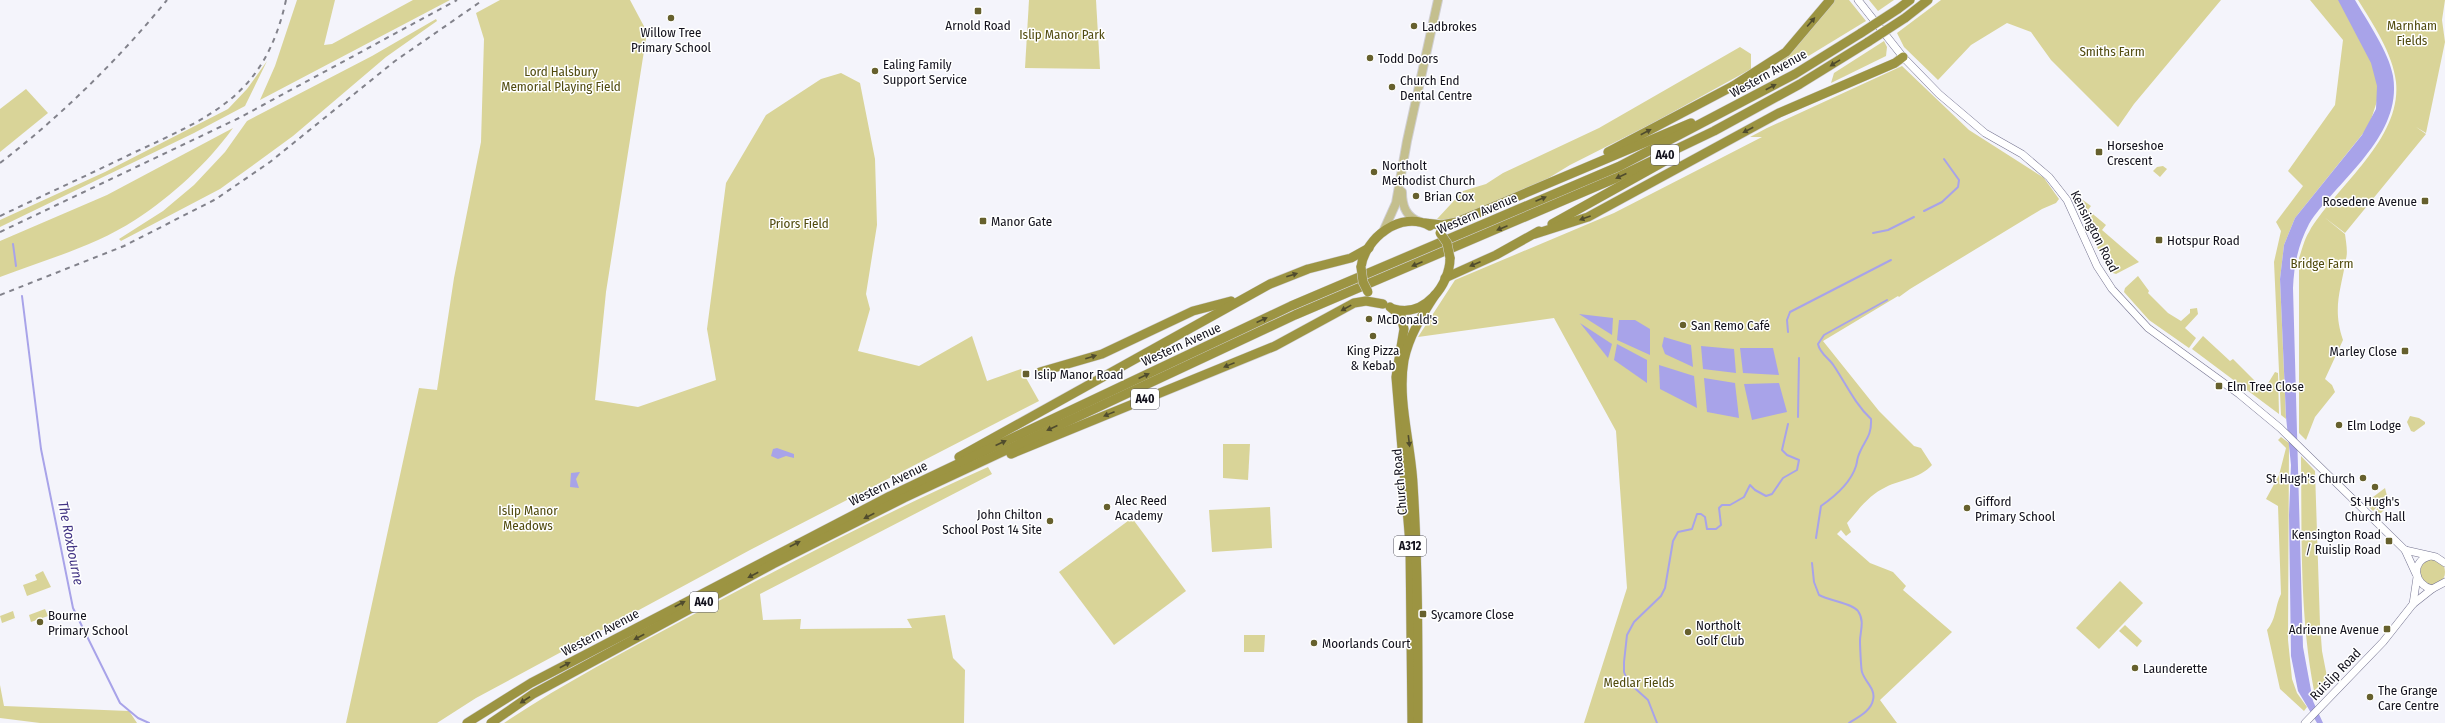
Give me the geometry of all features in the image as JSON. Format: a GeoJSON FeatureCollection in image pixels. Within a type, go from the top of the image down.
{"type":"FeatureCollection","features":[{"type":"Feature","properties":{"kind":"highway"},"geometry":{"type":"LineString","coordinates":[[1550,182],[1733,86],[1786,52],[1830,0]]}},
{"type":"Feature","properties":{"kind":"highway","name":"Western Avenue"},"geometry":{"type":"LineString","coordinates":[[467,723],[494,704],[769,557],[890,496],[1290,306],[1620,166],[1794,74],[1861,33],[1910,0]]}},
{"type":"Feature","properties":{"kind":"highway","name":"Western Avenue"},"geometry":{"type":"LineString","coordinates":[[492,723],[533,694],[767,568],[904,498],[1295,314],[1602,184],[1714,131],[1800,84],[1905,18],[1928,0]]}},
{"type":"Feature","properties":{"kind":"highway"},"geometry":{"type":"LineString","coordinates":[[1535,234],[1588,217],[1779,113],[1895,63],[1902,57]]}},
{"type":"Feature","properties":{"kind":"highway","name":"A40"},"geometry":{"type":"LineString","coordinates":[[1422,223],[1442,225],[1457,222],[1750,98]]}},
{"type":"Feature","properties":{"kind":"highway","name":"A40"},"geometry":{"type":"LineString","coordinates":[[1445,278],[1496,255],[1535,234],[1714,131]]}},
{"type":"Feature","properties":{"kind":"highway","name":"A312"},"geometry":{"type":"LineString","coordinates":[[1422,223],[1440,233],[1447,242],[1450,267],[1435,295],[1427,303],[1415,309],[1402,310],[1386,306],[1368,292],[1362,282],[1361,267],[1363,258],[1381,234],[1394,224],[1422,223]]}},
{"type":"Feature","properties":{"kind":"highway","name":"A40"},"geometry":{"type":"LineString","coordinates":[[890,496],[1244,298],[1285,277],[1341,262],[1362,254],[1369,248]]}},
{"type":"Feature","properties":{"kind":"highway","name":"Church Road"},"geometry":{"type":"LineString","coordinates":[[1418,723],[1415,516],[1402,377],[1404,360],[1411,340],[1435,295]]}},
{"type":"Feature","properties":{"kind":"highway"},"geometry":{"type":"LineString","coordinates":[[1040,372],[1102,354],[1193,311],[1244,298]]}},
{"type":"Feature","properties":{"kind":"highway","name":"A40"},"geometry":{"type":"LineString","coordinates":[[904,498],[1275,346],[1354,303],[1366,301],[1386,306]]}},
{"type":"Feature","properties":{"kind":"highway","name":"Church Road"},"geometry":{"type":"LineString","coordinates":[[1386,306],[1402,316],[1404,329],[1398,359],[1396,383],[1410,544],[1412,723]]}},
{"type":"Feature","properties":{"kind":"highway"},"geometry":{"type":"LineString","coordinates":[[462,723],[494,704]]}},
{"type":"Feature","properties":{"kind":"main road","name":"A312"},"geometry":{"type":"LineString","coordinates":[[1381,234],[1394,209],[1438,0]]}},
{"type":"Feature","properties":{"kind":"main road","name":"A312"},"geometry":{"type":"LineString","coordinates":[[1402,171],[1404,207],[1410,217],[1422,223]]}},
{"type":"Feature","properties":{"kind":"street","name":"Kensington Road"},"geometry":{"type":"LineString","coordinates":[[1858,0],[1902,57],[1930,86],[1972,123],[1988,135],[2025,156],[2049,177],[2067,200],[2097,266],[2119,298],[2139,319],[2162,340],[2208,371],[2280,428],[2405,550],[2416,576]]}},
{"type":"Feature","properties":{"kind":"street"},"geometry":{"type":"LineString","coordinates":[[2405,550],[2433,556],[2445,555]]}},
{"type":"Feature","properties":{"kind":"street"},"geometry":{"type":"LineString","coordinates":[[2433,556],[2445,563]]}},
{"type":"Feature","properties":{"kind":"street"},"geometry":{"type":"LineString","coordinates":[[2413,604],[2416,576],[2420,562],[2433,556]]}},
{"type":"Feature","properties":{"kind":"street"},"geometry":{"type":"LineString","coordinates":[[2416,576],[2421,584],[2434,589],[2445,590]]}},
{"type":"Feature","properties":{"kind":"street","name":"Ruislip Road"},"geometry":{"type":"LineString","coordinates":[[2305,723],[2383,642],[2413,604],[2445,582]]}},
{"type":"Feature","properties":{"kind":"green space"},"geometry":{"type":"Polygon","coordinates":[[[297,0],[335,0],[324,45],[332,44],[413,0],[450,0],[260,100],[275,66],[297,0]]]}},
{"type":"Feature","properties":{"kind":"green space","name":"Islip Manor Meadows"},"geometry":{"type":"Polygon","coordinates":[[[500,0],[630,0],[647,32],[606,292],[595,400],[638,407],[716,380],[707,329],[726,183],[766,115],[821,79],[841,73],[860,83],[875,159],[877,225],[866,294],[870,309],[858,351],[919,366],[972,336],[987,381],[1021,369],[1039,401],[750,550],[476,698],[437,723],[346,723],[419,388],[437,390],[454,278],[481,142],[484,39],[476,13],[500,0]]]}},
{"type":"Feature","properties":{"kind":"green space","name":"Islip Manor Park"},"geometry":{"type":"Polygon","coordinates":[[[1029,0],[1096,0],[1100,69],[1025,68],[1029,0]]]}},
{"type":"Feature","properties":{"kind":"green space"},"geometry":{"type":"Polygon","coordinates":[[[1835,0],[1849,0],[1866,21],[1797,63],[1788,65],[1781,62],[1835,0]]]}},
{"type":"Feature","properties":{"kind":"green space"},"geometry":{"type":"Polygon","coordinates":[[[1869,0],[1894,0],[1878,11],[1869,0]]]}},
{"type":"Feature","properties":{"kind":"green space","name":"Smiths Farm"},"geometry":{"type":"Polygon","coordinates":[[[1941,0],[2221,0],[2134,104],[2118,127],[2051,60],[2031,32],[2007,23],[1971,45],[1938,80],[1904,47],[1897,33],[1941,0]]]}},
{"type":"Feature","properties":{"kind":"green space"},"geometry":{"type":"Polygon","coordinates":[[[2310,0],[2339,0],[2367,46],[2378,81],[2377,101],[2369,126],[2295,218],[2284,245],[2280,279],[2286,419],[2281,415],[2274,262],[2281,231],[2276,222],[2303,186],[2288,171],[2335,105],[2343,40],[2310,0]]]}},
{"type":"Feature","properties":{"kind":"green space"},"geometry":{"type":"Polygon","coordinates":[[[2358,0],[2445,0],[2442,20],[2445,42],[2426,133],[2416,127],[2426,134],[2345,233],[2324,217],[2345,234],[2347,256],[2338,299],[2338,318],[2343,340],[2325,379],[2332,385],[2335,392],[2315,417],[2306,440],[2299,433],[2299,258],[2307,235],[2320,215],[2378,143],[2389,124],[2395,103],[2396,82],[2391,61],[2382,40],[2358,0]]]}},
{"type":"Feature","properties":{"kind":"green space"},"geometry":{"type":"Polygon","coordinates":[[[436,19],[437,21],[386,57],[293,136],[220,189],[121,241],[119,239],[163,211],[194,185],[225,152],[247,121],[372,56],[436,19]]]}},
{"type":"Feature","properties":{"kind":"green space"},"geometry":{"type":"Polygon","coordinates":[[[1884,41],[1887,47],[1886,56],[1831,83],[1834,73],[1884,41]]]}},
{"type":"Feature","properties":{"kind":"green space"},"geometry":{"type":"Polygon","coordinates":[[[1740,47],[1751,54],[1751,69],[1653,123],[1570,165],[1547,179],[1462,216],[1445,221],[1437,219],[1463,191],[1486,184],[1503,173],[1599,128],[1740,47]]]}},
{"type":"Feature","properties":{"kind":"green space"},"geometry":{"type":"Polygon","coordinates":[[[267,61],[245,106],[194,133],[0,227],[0,220],[105,172],[228,109],[247,89],[267,61]]]}},
{"type":"Feature","properties":{"kind":"green space","name":"Medlar Fields"},"geometry":{"type":"Polygon","coordinates":[[[1902,66],[1969,130],[2044,178],[2059,199],[2056,203],[2042,209],[1899,297],[1898,296],[1823,341],[1879,411],[1914,446],[1921,448],[1932,465],[1922,473],[1892,484],[1874,494],[1847,523],[1851,532],[1846,536],[1841,530],[1837,534],[1870,563],[1893,572],[1906,586],[1903,590],[1952,632],[1880,700],[1897,723],[1584,723],[1627,588],[1616,431],[1554,318],[1418,337],[1455,280],[1614,213],[1762,137],[1750,137],[1767,128],[1902,66]]]}},
{"type":"Feature","properties":{"kind":"green space"},"geometry":{"type":"Polygon","coordinates":[[[26,89],[48,113],[0,152],[0,109],[26,89]]]}},
{"type":"Feature","properties":{"kind":"green space"},"geometry":{"type":"Polygon","coordinates":[[[233,128],[200,167],[162,201],[135,220],[87,245],[0,277],[0,241],[107,195],[233,128]]]}},
{"type":"Feature","properties":{"kind":"green space"},"geometry":{"type":"Polygon","coordinates":[[[2163,166],[2167,169],[2160,177],[2153,171],[2157,167],[2163,166]]]}},
{"type":"Feature","properties":{"kind":"green space"},"geometry":{"type":"Polygon","coordinates":[[[2076,195],[2091,206],[2088,210],[2106,225],[2102,230],[2139,262],[2116,274],[2113,273],[2100,253],[2073,197],[2076,195]]]}},
{"type":"Feature","properties":{"kind":"green space"},"geometry":{"type":"Polygon","coordinates":[[[2138,276],[2149,291],[2148,293],[2168,313],[2181,321],[2190,313],[2190,309],[2197,308],[2198,314],[2185,328],[2196,338],[2189,348],[2149,320],[2124,292],[2125,288],[2138,276]]]}},
{"type":"Feature","properties":{"kind":"green space"},"geometry":{"type":"Polygon","coordinates":[[[2203,336],[2230,361],[2233,359],[2255,381],[2253,383],[2264,390],[2275,372],[2278,373],[2279,414],[2192,349],[2203,336]]]}},
{"type":"Feature","properties":{"kind":"green space"},"geometry":{"type":"Polygon","coordinates":[[[2410,416],[2419,418],[2425,422],[2425,424],[2414,432],[2411,431],[2407,422],[2410,416]]]}},
{"type":"Feature","properties":{"kind":"green space"},"geometry":{"type":"Polygon","coordinates":[[[2281,437],[2289,443],[2288,640],[2292,679],[2297,693],[2307,707],[2304,711],[2280,689],[2267,630],[2274,617],[2281,594],[2278,506],[2266,499],[2279,475],[2286,448],[2278,440],[2281,437]]]}},
{"type":"Feature","properties":{"kind":"green space"},"geometry":{"type":"Polygon","coordinates":[[[1223,444],[1250,444],[1248,480],[1223,478],[1223,444]]]}},
{"type":"Feature","properties":{"kind":"green space"},"geometry":{"type":"Polygon","coordinates":[[[2301,456],[2315,471],[2320,624],[2322,651],[2329,687],[2316,700],[2307,640],[2302,578],[2301,456]]]}},
{"type":"Feature","properties":{"kind":"green space"},"geometry":{"type":"Polygon","coordinates":[[[988,467],[992,474],[760,594],[763,620],[801,619],[800,629],[912,628],[907,619],[945,615],[953,658],[965,670],[964,723],[504,723],[593,669],[760,579],[873,521],[988,467]]]}},
{"type":"Feature","properties":{"kind":"green space"},"geometry":{"type":"Polygon","coordinates":[[[2385,488],[2387,496],[2373,511],[2365,503],[2385,488]]]}},
{"type":"Feature","properties":{"kind":"green space"},"geometry":{"type":"Polygon","coordinates":[[[2388,497],[2394,500],[2378,516],[2374,512],[2388,497]]]}},
{"type":"Feature","properties":{"kind":"green space"},"geometry":{"type":"Polygon","coordinates":[[[1270,507],[1272,548],[1212,552],[1209,510],[1270,507]]]}},
{"type":"Feature","properties":{"kind":"green space"},"geometry":{"type":"Polygon","coordinates":[[[1132,518],[1186,591],[1114,645],[1059,572],[1132,518]]]}},
{"type":"Feature","properties":{"kind":"green space"},"geometry":{"type":"Polygon","coordinates":[[[2432,559],[2441,563],[2445,572],[2441,581],[2432,585],[2423,581],[2419,572],[2423,563],[2432,559]]]}},
{"type":"Feature","properties":{"kind":"green space"},"geometry":{"type":"Polygon","coordinates":[[[43,571],[51,587],[27,596],[23,585],[37,580],[35,575],[43,571]]]}},
{"type":"Feature","properties":{"kind":"green space"},"geometry":{"type":"Polygon","coordinates":[[[2120,581],[2143,603],[2099,649],[2076,628],[2120,581]]]}},
{"type":"Feature","properties":{"kind":"green space"},"geometry":{"type":"Polygon","coordinates":[[[45,609],[48,616],[31,622],[29,615],[45,609]]]}},
{"type":"Feature","properties":{"kind":"green space"},"geometry":{"type":"Polygon","coordinates":[[[13,611],[15,618],[2,623],[0,616],[13,611]]]}},
{"type":"Feature","properties":{"kind":"green space"},"geometry":{"type":"Polygon","coordinates":[[[2125,625],[2142,641],[2137,647],[2119,631],[2125,625]]]}},
{"type":"Feature","properties":{"kind":"green space"},"geometry":{"type":"Polygon","coordinates":[[[1244,635],[1265,635],[1264,652],[1244,652],[1244,635]]]}},
{"type":"Feature","properties":{"kind":"green space"},"geometry":{"type":"Polygon","coordinates":[[[0,685],[4,706],[129,711],[137,723],[40,723],[0,718],[0,685]]]}},
{"type":"Feature","properties":{"kind":"shaded area"},"geometry":{"type":"Polygon","coordinates":[[[2338,0],[2355,0],[2377,37],[2391,67],[2393,76],[2393,98],[2388,119],[2366,156],[2321,207],[2309,224],[2299,247],[2294,271],[2293,288],[2303,647],[2313,701],[2323,723],[2317,723],[2298,691],[2291,656],[2289,515],[2291,465],[2286,417],[2280,279],[2284,245],[2295,218],[2362,135],[2376,109],[2377,86],[2371,63],[2338,0]]]}},
{"type":"Feature","properties":{"kind":"shaded area"},"geometry":{"type":"Polygon","coordinates":[[[1579,314],[1613,318],[1612,335],[1579,314]]]}},
{"type":"Feature","properties":{"kind":"shaded area"},"geometry":{"type":"Polygon","coordinates":[[[1619,320],[1635,320],[1650,329],[1650,355],[1617,340],[1619,320]]]}},
{"type":"Feature","properties":{"kind":"shaded area"},"geometry":{"type":"Polygon","coordinates":[[[1580,323],[1612,344],[1608,358],[1580,323]]]}},
{"type":"Feature","properties":{"kind":"shaded area"},"geometry":{"type":"Polygon","coordinates":[[[1664,337],[1691,345],[1693,367],[1665,354],[1662,346],[1664,337]]]}},
{"type":"Feature","properties":{"kind":"shaded area"},"geometry":{"type":"Polygon","coordinates":[[[1617,344],[1647,360],[1647,383],[1614,360],[1617,344]]]}},
{"type":"Feature","properties":{"kind":"shaded area"},"geometry":{"type":"Polygon","coordinates":[[[1701,346],[1734,349],[1736,373],[1703,369],[1701,346]]]}},
{"type":"Feature","properties":{"kind":"shaded area"},"geometry":{"type":"Polygon","coordinates":[[[1740,348],[1773,348],[1779,375],[1743,373],[1740,348]]]}},
{"type":"Feature","properties":{"kind":"shaded area"},"geometry":{"type":"Polygon","coordinates":[[[1659,365],[1694,376],[1697,408],[1660,389],[1659,365]]]}},
{"type":"Feature","properties":{"kind":"shaded area"},"geometry":{"type":"Polygon","coordinates":[[[1704,378],[1735,383],[1739,418],[1707,412],[1704,378]]]}},
{"type":"Feature","properties":{"kind":"shaded area"},"geometry":{"type":"Polygon","coordinates":[[[1779,383],[1787,412],[1752,420],[1744,384],[1779,383]]]}},
{"type":"Feature","properties":{"kind":"shaded area"},"geometry":{"type":"Polygon","coordinates":[[[777,448],[794,454],[794,458],[786,456],[778,459],[771,456],[773,449],[777,448]]]}},
{"type":"Feature","properties":{"kind":"shaded area"},"geometry":{"type":"Polygon","coordinates":[[[580,472],[576,479],[579,488],[570,487],[571,473],[580,472]]]}},
{"type":"Feature","properties":{"kind":"waterway"},"geometry":{"type":"LineString","coordinates":[[1924,211],[1942,202],[1958,187],[1959,180],[1944,159]]}},
{"type":"Feature","properties":{"kind":"waterway"},"geometry":{"type":"LineString","coordinates":[[1873,233],[1888,230],[1914,217]]}},
{"type":"Feature","properties":{"kind":"waterway","name":"The Roxbourne"},"geometry":{"type":"LineString","coordinates":[[13,244],[16,266]]}},
{"type":"Feature","properties":{"kind":"waterway"},"geometry":{"type":"LineString","coordinates":[[1788,332],[1787,320],[1790,312],[1891,260]]}},
{"type":"Feature","properties":{"kind":"waterway","name":"The Roxbourne"},"geometry":{"type":"LineString","coordinates":[[22,296],[41,449],[73,608],[120,703],[138,718],[149,723]]}},
{"type":"Feature","properties":{"kind":"waterway"},"geometry":{"type":"LineString","coordinates":[[1816,538],[1821,506],[1842,489],[1854,472],[1860,452],[1869,435],[1871,425],[1871,419],[1855,400],[1832,363],[1821,351],[1818,344],[1824,335],[1887,300]]}},
{"type":"Feature","properties":{"kind":"waterway"},"geometry":{"type":"LineString","coordinates":[[1798,417],[1799,358]]}},
{"type":"Feature","properties":{"kind":"waterway"},"geometry":{"type":"LineString","coordinates":[[1657,723],[1648,700],[1628,682],[1624,672],[1627,635],[1634,622],[1661,596],[1665,588],[1673,541],[1678,532],[1692,529],[1697,514],[1701,514],[1705,517],[1707,529],[1716,529],[1721,525],[1719,508],[1722,505],[1730,505],[1744,497],[1750,485],[1755,490],[1766,496],[1772,494],[1783,478],[1797,470],[1799,460],[1787,455],[1782,450],[1788,424]]}},
{"type":"Feature","properties":{"kind":"waterway"},"geometry":{"type":"LineString","coordinates":[[1812,563],[1814,582],[1819,595],[1855,608],[1861,619],[1862,626],[1860,641],[1863,676],[1872,689],[1874,696],[1872,704],[1867,711],[1849,723]]}},
{"type":"Feature","properties":{"kind":"railway"},"geometry":{"type":"LineString","coordinates":[[0,163],[67,107],[109,66],[167,0]]}},
{"type":"Feature","properties":{"kind":"railway"},"geometry":{"type":"LineString","coordinates":[[0,216],[186,127],[210,114],[231,99],[249,81],[264,59],[277,33],[286,0]]}},
{"type":"Feature","properties":{"kind":"railway"},"geometry":{"type":"LineString","coordinates":[[0,232],[239,118],[457,0]]}},
{"type":"Feature","properties":{"kind":"railway"},"geometry":{"type":"LineString","coordinates":[[0,295],[124,246],[216,199],[270,162],[395,61],[483,0]]}},
{"type":"Feature","properties":{"kind":"place","name":"Arnold Road"},"geometry":{"type":"Point","coordinates":[978,11]}},
{"type":"Feature","properties":{"kind":"place","name":"Willow Tree Primary School"},"geometry":{"type":"Point","coordinates":[671,18]}},
{"type":"Feature","properties":{"kind":"place","name":"Ladbrokes"},"geometry":{"type":"Point","coordinates":[1414,26]}},
{"type":"Feature","properties":{"kind":"place","name":"Todd Doors"},"geometry":{"type":"Point","coordinates":[1370,58]}},
{"type":"Feature","properties":{"kind":"place","name":"Ealing Family Support Service"},"geometry":{"type":"Point","coordinates":[875,71]}},
{"type":"Feature","properties":{"kind":"place","name":"Church End Dental Centre"},"geometry":{"type":"Point","coordinates":[1392,87]}},
{"type":"Feature","properties":{"kind":"place","name":"Horseshoe Crescent"},"geometry":{"type":"Point","coordinates":[2099,152]}},
{"type":"Feature","properties":{"kind":"place","name":"Northolt Methodist Church"},"geometry":{"type":"Point","coordinates":[1374,172]}},
{"type":"Feature","properties":{"kind":"place","name":"Brian Cox"},"geometry":{"type":"Point","coordinates":[1416,196]}},
{"type":"Feature","properties":{"kind":"place","name":"Rosedene Avenue"},"geometry":{"type":"Point","coordinates":[2425,201]}},
{"type":"Feature","properties":{"kind":"place","name":"Manor Gate"},"geometry":{"type":"Point","coordinates":[983,221]}},
{"type":"Feature","properties":{"kind":"place","name":"Hotspur Road"},"geometry":{"type":"Point","coordinates":[2159,240]}},
{"type":"Feature","properties":{"kind":"place","name":"McDonald's"},"geometry":{"type":"Point","coordinates":[1369,319]}},
{"type":"Feature","properties":{"kind":"place","name":"San Remo Café"},"geometry":{"type":"Point","coordinates":[1683,325]}},
{"type":"Feature","properties":{"kind":"place","name":"King Pizza & Kebab"},"geometry":{"type":"Point","coordinates":[1373,336]}},
{"type":"Feature","properties":{"kind":"place","name":"Marley Close"},"geometry":{"type":"Point","coordinates":[2405,351]}},
{"type":"Feature","properties":{"kind":"place","name":"Islip Manor Road"},"geometry":{"type":"Point","coordinates":[1026,374]}},
{"type":"Feature","properties":{"kind":"place","name":"Elm Tree Close"},"geometry":{"type":"Point","coordinates":[2219,386]}},
{"type":"Feature","properties":{"kind":"place","name":"Elm Lodge"},"geometry":{"type":"Point","coordinates":[2339,425]}},
{"type":"Feature","properties":{"kind":"place","name":"St Hugh's Church"},"geometry":{"type":"Point","coordinates":[2363,478]}},
{"type":"Feature","properties":{"kind":"place","name":"St Hugh's Church Hall"},"geometry":{"type":"Point","coordinates":[2375,487]}},
{"type":"Feature","properties":{"kind":"place","name":"Alec Reed Academy"},"geometry":{"type":"Point","coordinates":[1107,507]}},
{"type":"Feature","properties":{"kind":"place","name":"Gifford Primary School"},"geometry":{"type":"Point","coordinates":[1967,508]}},
{"type":"Feature","properties":{"kind":"place","name":"John Chilton School Post 14 Site"},"geometry":{"type":"Point","coordinates":[1050,521]}},
{"type":"Feature","properties":{"kind":"place","name":"Kensington Road / Ruislip Road"},"geometry":{"type":"Point","coordinates":[2389,541]}},
{"type":"Feature","properties":{"kind":"place","name":"Sycamore Close"},"geometry":{"type":"Point","coordinates":[1423,614]}},
{"type":"Feature","properties":{"kind":"place","name":"Bourne Primary School"},"geometry":{"type":"Point","coordinates":[40,622]}},
{"type":"Feature","properties":{"kind":"place","name":"Adrienne Avenue"},"geometry":{"type":"Point","coordinates":[2387,629]}},
{"type":"Feature","properties":{"kind":"place","name":"Northolt Golf Club"},"geometry":{"type":"Point","coordinates":[1688,632]}},
{"type":"Feature","properties":{"kind":"place","name":"Moorlands Court"},"geometry":{"type":"Point","coordinates":[1314,643]}},
{"type":"Feature","properties":{"kind":"place","name":"Launderette"},"geometry":{"type":"Point","coordinates":[2135,668]}},
{"type":"Feature","properties":{"kind":"place","name":"The Grange Care Centre"},"geometry":{"type":"Point","coordinates":[2370,697]}},
{"type":"Feature","properties":{"kind":"park label","name":"Marnham Fields"},"geometry":{"type":"Point","coordinates":[2412,32]}},
{"type":"Feature","properties":{"kind":"park label","name":"Lord Halsbury Memorial Playing Field"},"geometry":{"type":"Point","coordinates":[561,78]}},
{"type":"Feature","properties":{"kind":"park label","name":"Priors Field"},"geometry":{"type":"Point","coordinates":[799,223]}},
{"type":"Feature","properties":{"kind":"park label","name":"Bridge Farm"},"geometry":{"type":"Point","coordinates":[2322,263]}}]}
